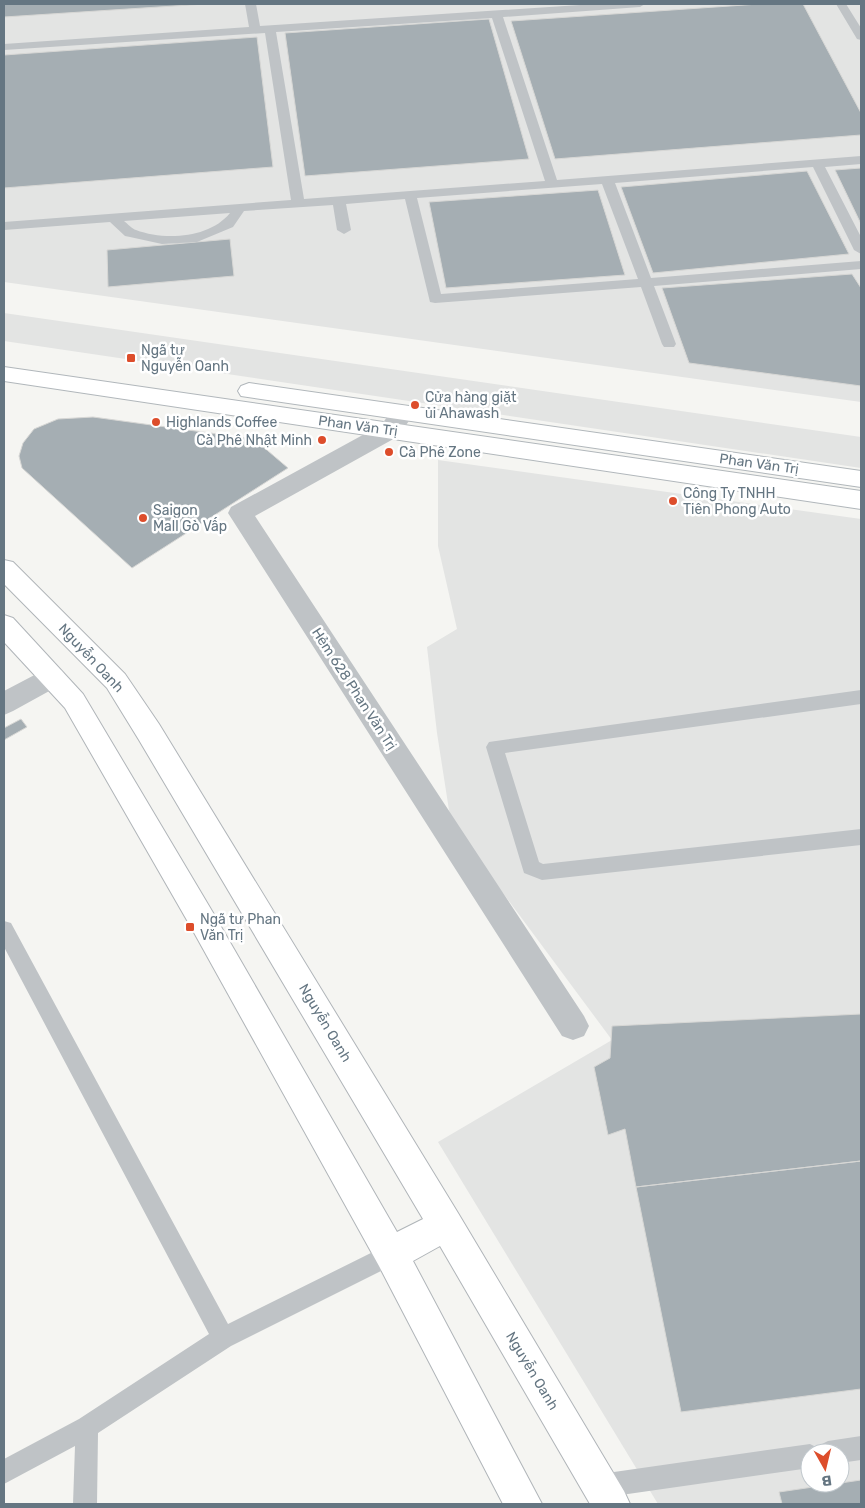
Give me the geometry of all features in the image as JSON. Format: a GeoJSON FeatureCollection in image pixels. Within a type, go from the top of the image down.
{"type":"FeatureCollection","features":[{"type":"Feature","properties":{"kind":"main road","name":"Phan Văn Trị"},"geometry":{"type":"LineString","coordinates":[[4,356],[861,500]]}},
{"type":"Feature","properties":{"kind":"main road","name":"Phan Văn Trị"},"geometry":{"type":"LineString","coordinates":[[4,374],[861,479]]}},
{"type":"Feature","properties":{"kind":"main road","name":"Nguyễn Oanh"},"geometry":{"type":"LineString","coordinates":[[4,569],[116,681],[149,732],[446,1225],[605,1495]]}},
{"type":"Feature","properties":{"kind":"main road"},"geometry":{"type":"LineString","coordinates":[[4,625],[74,701],[187,895],[391,1254],[523,1504]]}},
{"type":"Feature","properties":{"kind":"main road"},"geometry":{"type":"LineString","coordinates":[[391,1254],[446,1225]]}},
{"type":"Feature","properties":{"kind":"street","name":"Hẻm 628 Phan Văn Trị"},"geometry":{"type":"LineString","coordinates":[[396,422],[240,513],[573,1026]]}},
{"type":"Feature","properties":{"kind":"street"},"geometry":{"type":"LineString","coordinates":[[4,704],[53,677]]}},
{"type":"Feature","properties":{"kind":"lane"},"geometry":{"type":"LineString","coordinates":[[250,4],[255,30]]}},
{"type":"Feature","properties":{"kind":"lane"},"geometry":{"type":"LineString","coordinates":[[4,48],[640,4]]}},
{"type":"Feature","properties":{"kind":"lane"},"geometry":{"type":"LineString","coordinates":[[841,4],[861,37]]}},
{"type":"Feature","properties":{"kind":"lane"},"geometry":{"type":"LineString","coordinates":[[496,14],[552,183]]}},
{"type":"Feature","properties":{"kind":"lane"},"geometry":{"type":"LineString","coordinates":[[270,29],[298,203]]}},
{"type":"Feature","properties":{"kind":"lane"},"geometry":{"type":"LineString","coordinates":[[4,226],[861,160]]}},
{"type":"Feature","properties":{"kind":"lane"},"geometry":{"type":"LineString","coordinates":[[817,163],[861,250]]}},
{"type":"Feature","properties":{"kind":"lane"},"geometry":{"type":"LineString","coordinates":[[607,179],[669,344]]}},
{"type":"Feature","properties":{"kind":"lane"},"geometry":{"type":"LineString","coordinates":[[410,194],[435,300],[861,265]]}},
{"type":"Feature","properties":{"kind":"lane"},"geometry":{"type":"LineString","coordinates":[[340,200],[344,230]]}},
{"type":"Feature","properties":{"kind":"lane"},"geometry":{"type":"LineString","coordinates":[[114,217],[130,233],[162,240],[197,238],[228,224],[240,208]]}},
{"type":"Feature","properties":{"kind":"lane"},"geometry":{"type":"LineString","coordinates":[[861,697],[495,747],[531,867],[542,872],[861,837]]}},
{"type":"Feature","properties":{"kind":"lane"},"geometry":{"type":"LineString","coordinates":[[4,929],[223,1338]]}},
{"type":"Feature","properties":{"kind":"lane"},"geometry":{"type":"LineString","coordinates":[[4,1472],[87,1428],[223,1338],[391,1254]]}},
{"type":"Feature","properties":{"kind":"lane"},"geometry":{"type":"LineString","coordinates":[[85,1504],[87,1428]]}},
{"type":"Feature","properties":{"kind":"lane"},"geometry":{"type":"LineString","coordinates":[[605,1495],[800,1458]]}},
{"type":"Feature","properties":{"kind":"shaded area"},"geometry":{"type":"Polygon","coordinates":[[[4,4],[861,4],[861,402],[4,282],[4,4]]]}},
{"type":"Feature","properties":{"kind":"shaded area"},"geometry":{"type":"Polygon","coordinates":[[[4,313],[861,437],[861,468],[4,341],[4,313]]]}},
{"type":"Feature","properties":{"kind":"shaded area"},"geometry":{"type":"Polygon","coordinates":[[[438,460],[861,519],[861,1504],[658,1504],[438,1142],[612,1040],[451,823],[437,733],[427,647],[457,629],[438,546],[438,460]]]}},
{"type":"Feature","properties":{"kind":"building"},"geometry":{"type":"Polygon","coordinates":[[[4,4],[205,4],[4,17],[4,4]]]}},
{"type":"Feature","properties":{"kind":"building"},"geometry":{"type":"Polygon","coordinates":[[[759,4],[803,4],[861,113],[861,135],[555,159],[511,21],[759,4]]]}},
{"type":"Feature","properties":{"kind":"building"},"geometry":{"type":"Polygon","coordinates":[[[489,19],[529,159],[305,176],[285,33],[489,19]]]}},
{"type":"Feature","properties":{"kind":"building"},"geometry":{"type":"Polygon","coordinates":[[[257,37],[273,167],[4,188],[4,55],[257,37]]]}},
{"type":"Feature","properties":{"kind":"building"},"geometry":{"type":"Polygon","coordinates":[[[861,168],[861,224],[835,170],[861,168]]]}},
{"type":"Feature","properties":{"kind":"building"},"geometry":{"type":"Polygon","coordinates":[[[807,171],[849,254],[653,273],[621,187],[807,171]]]}},
{"type":"Feature","properties":{"kind":"building"},"geometry":{"type":"Polygon","coordinates":[[[598,190],[625,275],[446,288],[429,202],[598,190]]]}},
{"type":"Feature","properties":{"kind":"building"},"geometry":{"type":"Polygon","coordinates":[[[230,239],[234,276],[108,287],[107,250],[230,239]]]}},
{"type":"Feature","properties":{"kind":"building"},"geometry":{"type":"Polygon","coordinates":[[[852,274],[861,288],[861,386],[689,363],[662,288],[852,274]]]}},
{"type":"Feature","properties":{"kind":"building","name":"Saigon Mall Gò Vấp"},"geometry":{"type":"Polygon","coordinates":[[[93,417],[254,439],[288,468],[132,568],[22,468],[19,456],[23,443],[34,429],[58,419],[93,417]]]}},
{"type":"Feature","properties":{"kind":"building"},"geometry":{"type":"Polygon","coordinates":[[[21,719],[27,727],[4,740],[4,728],[21,719]]]}},
{"type":"Feature","properties":{"kind":"building"},"geometry":{"type":"Polygon","coordinates":[[[861,1014],[861,1161],[636,1187],[625,1129],[608,1135],[594,1067],[610,1058],[612,1026],[861,1014]]]}},
{"type":"Feature","properties":{"kind":"building"},"geometry":{"type":"Polygon","coordinates":[[[861,1161],[861,1389],[681,1412],[636,1187],[861,1161]]]}},
{"type":"Feature","properties":{"kind":"building"},"geometry":{"type":"Polygon","coordinates":[[[861,1480],[861,1504],[782,1504],[779,1492],[800,1489],[800,1493],[850,1493],[850,1482],[861,1480]]]}},
{"type":"Feature","properties":{"kind":"place","name":"Ngã tư Nguyễn Oanh"},"geometry":{"type":"Point","coordinates":[131,358]}},
{"type":"Feature","properties":{"kind":"place","name":"Cửa hàng giặt ủi Ahawash"},"geometry":{"type":"Point","coordinates":[415,405]}},
{"type":"Feature","properties":{"kind":"place","name":"Highlands Coffee"},"geometry":{"type":"Point","coordinates":[156,422]}},
{"type":"Feature","properties":{"kind":"place","name":"Cà Phê Nhật Minh"},"geometry":{"type":"Point","coordinates":[322,440]}},
{"type":"Feature","properties":{"kind":"place","name":"Cà Phê Zone"},"geometry":{"type":"Point","coordinates":[389,452]}},
{"type":"Feature","properties":{"kind":"place","name":"Công Ty TNHH Tiên Phong Auto"},"geometry":{"type":"Point","coordinates":[673,501]}},
{"type":"Feature","properties":{"kind":"place","name":"Saigon Mall Gò Vấp"},"geometry":{"type":"Point","coordinates":[143,518]}},
{"type":"Feature","properties":{"kind":"place","name":"Ngã tư Phan Văn Trị"},"geometry":{"type":"Point","coordinates":[190,927]}}]}
